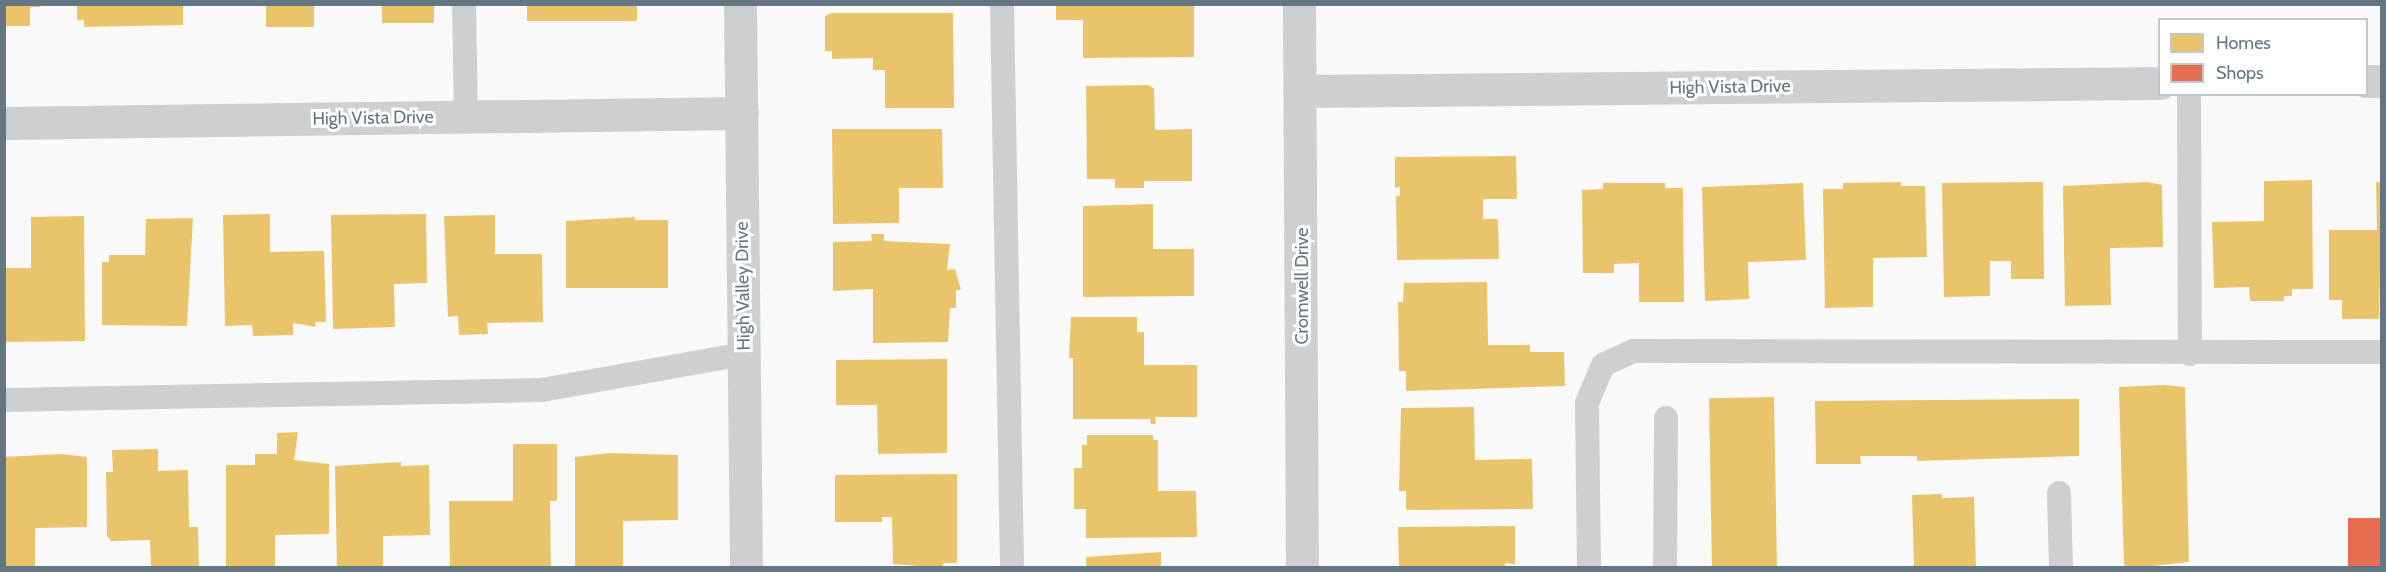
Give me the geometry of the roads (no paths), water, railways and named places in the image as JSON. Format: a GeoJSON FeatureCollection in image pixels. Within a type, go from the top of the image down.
{"type":"FeatureCollection","features":[{"type":"Feature","properties":{"kind":"street","name":"High Valley Drive"},"geometry":{"type":"LineString","coordinates":[[740,4],[746,567]]}},
{"type":"Feature","properties":{"kind":"street","name":"Cromwell Drive"},"geometry":{"type":"LineString","coordinates":[[1299,4],[1302,567]]}},
{"type":"Feature","properties":{"kind":"street","name":"High Vista Drive"},"geometry":{"type":"LineString","coordinates":[[1301,91],[2158,83]]}},
{"type":"Feature","properties":{"kind":"street","name":"High Vista Drive"},"geometry":{"type":"LineString","coordinates":[[4,123],[742,113]]}},
{"type":"Feature","properties":{"kind":"lane"},"geometry":{"type":"LineString","coordinates":[[464,4],[466,116]]}},
{"type":"Feature","properties":{"kind":"lane"},"geometry":{"type":"LineString","coordinates":[[1002,4],[1012,567]]}},
{"type":"Feature","properties":{"kind":"lane"},"geometry":{"type":"LineString","coordinates":[[2189,96],[2190,354]]}},
{"type":"Feature","properties":{"kind":"lane"},"geometry":{"type":"LineString","coordinates":[[1589,567],[1587,403],[1603,365],[1633,351],[2190,354],[2382,352]]}},
{"type":"Feature","properties":{"kind":"lane"},"geometry":{"type":"LineString","coordinates":[[4,400],[542,390],[744,354]]}},
{"type":"Feature","properties":{"kind":"lane"},"geometry":{"type":"LineString","coordinates":[[1665,567],[1666,418]]}},
{"type":"Feature","properties":{"kind":"lane"},"geometry":{"type":"LineString","coordinates":[[2059,493],[2061,567]]}}]}
